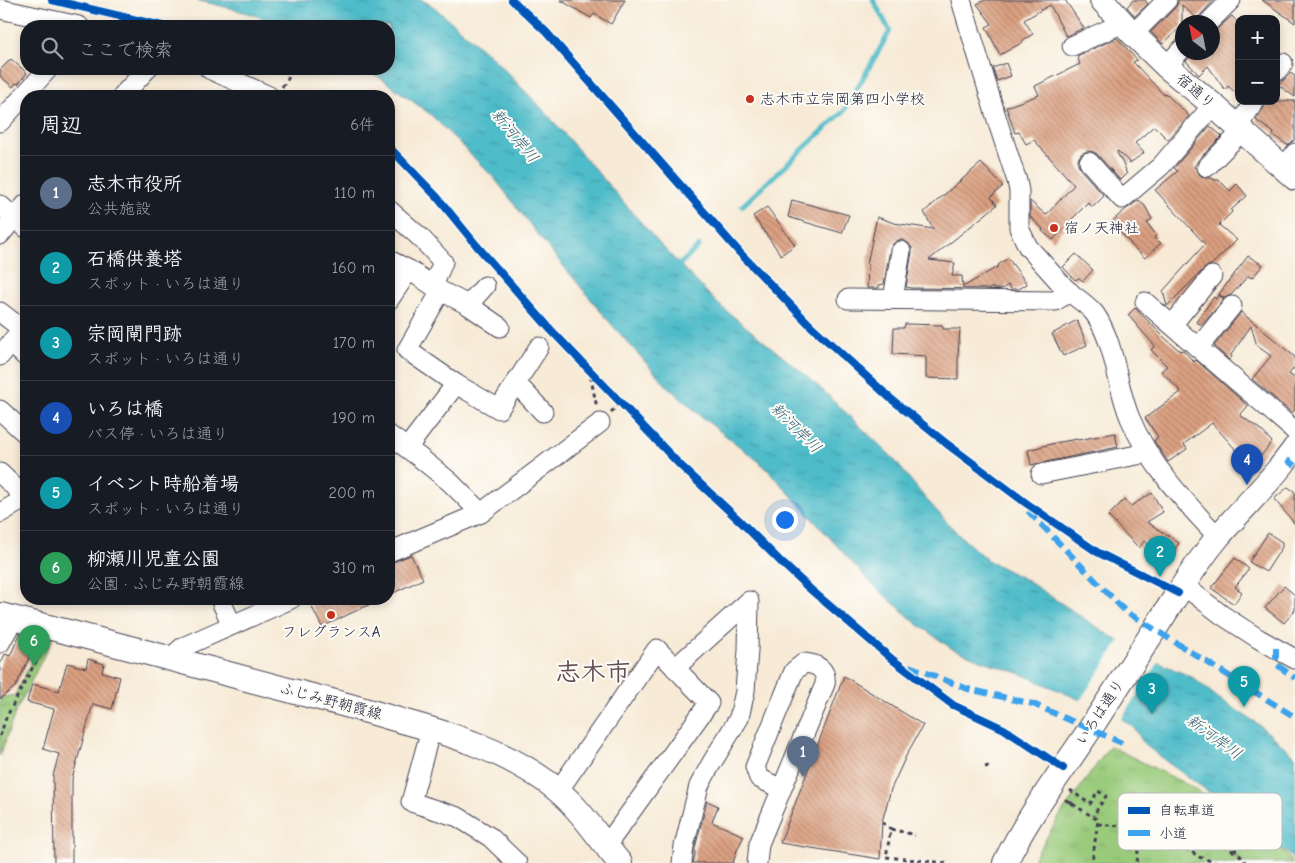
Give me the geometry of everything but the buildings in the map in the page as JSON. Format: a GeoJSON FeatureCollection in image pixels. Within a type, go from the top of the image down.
{"type":"FeatureCollection","features":[{"type":"Feature","properties":{"kind":"main road","name":"宿通り"},"geometry":{"type":"LineString","coordinates":[[1102,0],[1166,66],[1239,129],[1291,167]]}},
{"type":"Feature","properties":{"kind":"main road","name":"いろは通り"},"geometry":{"type":"LineString","coordinates":[[1005,863],[1022,830],[1177,594],[1218,537],[1271,479],[1295,448]]}},
{"type":"Feature","properties":{"kind":"main road","name":"ふじみ野朝霞線"},"geometry":{"type":"LineString","coordinates":[[7,616],[356,708],[476,744],[530,771],[558,791],[591,825],[613,854]]}},
{"type":"Feature","properties":{"kind":"street"},"geometry":{"type":"LineString","coordinates":[[962,0],[1017,181],[1019,191],[1019,228],[1028,247],[1070,292],[1094,314],[1114,360],[1130,417],[1146,448],[1179,494],[1218,537]]}},
{"type":"Feature","properties":{"kind":"street"},"geometry":{"type":"LineString","coordinates":[[1072,46],[1128,28],[1167,0]]}},
{"type":"Feature","properties":{"kind":"street"},"geometry":{"type":"LineString","coordinates":[[1216,15],[1231,0]]}},
{"type":"Feature","properties":{"kind":"street"},"geometry":{"type":"LineString","coordinates":[[1,11],[48,20]]}},
{"type":"Feature","properties":{"kind":"street"},"geometry":{"type":"LineString","coordinates":[[1166,66],[1175,56]]}},
{"type":"Feature","properties":{"kind":"street"},"geometry":{"type":"LineString","coordinates":[[29,90],[43,75]]}},
{"type":"Feature","properties":{"kind":"street"},"geometry":{"type":"LineString","coordinates":[[128,90],[141,75]]}},
{"type":"Feature","properties":{"kind":"street"},"geometry":{"type":"LineString","coordinates":[[217,75],[238,90]]}},
{"type":"Feature","properties":{"kind":"street"},"geometry":{"type":"LineString","coordinates":[[0,122],[20,100]]}},
{"type":"Feature","properties":{"kind":"street"},"geometry":{"type":"LineString","coordinates":[[1089,162],[1122,199],[1161,166],[1213,105]]}},
{"type":"Feature","properties":{"kind":"street"},"geometry":{"type":"LineString","coordinates":[[1207,167],[1239,129],[1253,105]]}},
{"type":"Feature","properties":{"kind":"street"},"geometry":{"type":"LineString","coordinates":[[0,205],[20,215]]}},
{"type":"Feature","properties":{"kind":"street"},"geometry":{"type":"LineString","coordinates":[[395,215],[421,238],[443,262],[437,288],[407,350],[456,384],[499,409],[539,346]]}},
{"type":"Feature","properties":{"kind":"street"},"geometry":{"type":"LineString","coordinates":[[0,235],[20,218]]}},
{"type":"Feature","properties":{"kind":"street"},"geometry":{"type":"LineString","coordinates":[[893,299],[901,251]]}},
{"type":"Feature","properties":{"kind":"street"},"geometry":{"type":"LineString","coordinates":[[395,263],[468,305],[500,327]]}},
{"type":"Feature","properties":{"kind":"street"},"geometry":{"type":"LineString","coordinates":[[395,291],[409,270]]}},
{"type":"Feature","properties":{"kind":"street"},"geometry":{"type":"LineString","coordinates":[[1172,325],[1212,276]]}},
{"type":"Feature","properties":{"kind":"street"},"geometry":{"type":"LineString","coordinates":[[468,305],[485,286]]}},
{"type":"Feature","properties":{"kind":"street"},"geometry":{"type":"LineString","coordinates":[[848,299],[1055,301],[1070,292]]}},
{"type":"Feature","properties":{"kind":"street"},"geometry":{"type":"LineString","coordinates":[[1145,302],[1295,431]]}},
{"type":"Feature","properties":{"kind":"street"},"geometry":{"type":"LineString","coordinates":[[1198,348],[1232,306]]}},
{"type":"Feature","properties":{"kind":"street"},"geometry":{"type":"LineString","coordinates":[[0,312],[15,338]]}},
{"type":"Feature","properties":{"kind":"street"},"geometry":{"type":"LineString","coordinates":[[516,382],[543,412]]}},
{"type":"Feature","properties":{"kind":"street"},"geometry":{"type":"LineString","coordinates":[[407,448],[456,384]]}},
{"type":"Feature","properties":{"kind":"street"},"geometry":{"type":"LineString","coordinates":[[0,410],[20,428]]}},
{"type":"Feature","properties":{"kind":"street"},"geometry":{"type":"LineString","coordinates":[[395,549],[481,513],[600,423]]}},
{"type":"Feature","properties":{"kind":"street"},"geometry":{"type":"LineString","coordinates":[[395,439],[450,482],[481,513]]}},
{"type":"Feature","properties":{"kind":"street"},"geometry":{"type":"LineString","coordinates":[[1041,474],[1137,455],[1146,448]]}},
{"type":"Feature","properties":{"kind":"street"},"geometry":{"type":"LineString","coordinates":[[0,473],[20,492]]}},
{"type":"Feature","properties":{"kind":"street"},"geometry":{"type":"LineString","coordinates":[[0,513],[20,501]]}},
{"type":"Feature","properties":{"kind":"street"},"geometry":{"type":"LineString","coordinates":[[1177,594],[1222,615],[1295,659]]}},
{"type":"Feature","properties":{"kind":"street"},"geometry":{"type":"LineString","coordinates":[[676,668],[749,601],[748,650],[744,692],[739,718],[699,786],[684,846],[682,863]]}},
{"type":"Feature","properties":{"kind":"street"},"geometry":{"type":"LineString","coordinates":[[223,605],[232,625]]}},
{"type":"Feature","properties":{"kind":"street"},"geometry":{"type":"LineString","coordinates":[[169,659],[184,648],[271,605]]}},
{"type":"Feature","properties":{"kind":"street"},"geometry":{"type":"LineString","coordinates":[[0,643],[7,616]]}},
{"type":"Feature","properties":{"kind":"street"},"geometry":{"type":"LineString","coordinates":[[558,791],[656,649],[709,703],[613,854]]}},
{"type":"Feature","properties":{"kind":"street"},"geometry":{"type":"LineString","coordinates":[[757,863],[759,844],[782,789],[825,684],[825,673],[822,669],[804,663],[794,671],[755,767],[759,778],[782,789]]}},
{"type":"Feature","properties":{"kind":"street"},"geometry":{"type":"LineString","coordinates":[[431,729],[411,802],[458,816],[490,836],[517,863]]}},
{"type":"Feature","properties":{"kind":"path"},"geometry":{"type":"LineString","coordinates":[[284,75],[297,82]]}},
{"type":"Feature","properties":{"kind":"path"},"geometry":{"type":"LineString","coordinates":[[582,363],[602,383]]}},
{"type":"Feature","properties":{"kind":"path"},"geometry":{"type":"LineString","coordinates":[[589,370],[600,423]]}},
{"type":"Feature","properties":{"kind":"path"},"geometry":{"type":"LineString","coordinates":[[614,397],[627,410]]}},
{"type":"Feature","properties":{"kind":"path"},"geometry":{"type":"LineString","coordinates":[[0,736],[6,718],[53,628]]}},
{"type":"Feature","properties":{"kind":"path"},"geometry":{"type":"LineString","coordinates":[[1055,780],[1090,804],[1098,791],[1106,796],[1093,816]]}},
{"type":"Feature","properties":{"kind":"path"},"geometry":{"type":"LineString","coordinates":[[1073,804],[1066,800],[1098,820],[1092,863]]}},
{"type":"Feature","properties":{"kind":"path"},"geometry":{"type":"LineString","coordinates":[[882,822],[891,828],[915,835]]}},
{"type":"Feature","properties":{"kind":"path"},"geometry":{"type":"LineString","coordinates":[[1098,824],[1118,826]]}},
{"type":"Feature","properties":{"kind":"path"},"geometry":{"type":"LineString","coordinates":[[891,828],[886,857],[946,863]]}},
{"type":"Feature","properties":{"kind":"path"},"geometry":{"type":"LineString","coordinates":[[1135,850],[1138,851],[1137,863]]}},
{"type":"Feature","properties":{"kind":"path"},"geometry":{"type":"LineString","coordinates":[[1189,850],[1199,857],[1216,863]]}},
{"type":"Feature","properties":{"kind":"path"},"geometry":{"type":"LineString","coordinates":[[1231,850],[1244,859],[1245,863]]}},
{"type":"Feature","properties":{"kind":"path"},"geometry":{"type":"LineString","coordinates":[[1235,850],[1238,854]]}},
{"type":"Feature","properties":{"kind":"green space"},"geometry":{"type":"Polygon","coordinates":[[[45,634],[54,636],[15,713],[0,756],[0,698],[15,695],[45,634]]]}},
{"type":"Feature","properties":{"kind":"green space"},"geometry":{"type":"Polygon","coordinates":[[[1110,746],[1201,793],[1118,793],[1118,850],[1282,850],[1293,863],[1031,863],[1061,814],[1110,746]]]}},
{"type":"Feature","properties":{"kind":"water","name":"新河岸川"},"geometry":{"type":"Polygon","coordinates":[[[196,0],[422,0],[434,7],[491,56],[546,113],[658,242],[718,304],[814,382],[892,457],[925,498],[958,534],[987,560],[1026,580],[1115,639],[1164,665],[1192,677],[1218,698],[1258,724],[1295,756],[1295,861],[1282,848],[1282,793],[1210,793],[1144,744],[1135,729],[1122,719],[1021,674],[951,648],[916,623],[870,582],[768,470],[703,418],[667,386],[612,325],[495,179],[430,114],[375,75],[395,75],[395,20],[268,20],[196,0]]]}},
{"type":"Feature","properties":{"kind":"pier"},"geometry":{"type":"Polygon","coordinates":[[[1121,639],[1160,660],[1120,721],[1079,702],[1121,639]]]}},
{"type":"Feature","properties":{"kind":"waterway"},"geometry":{"type":"LineString","coordinates":[[742,206],[844,111],[890,31],[873,0]]}},
{"type":"Feature","properties":{"kind":"waterway"},"geometry":{"type":"LineString","coordinates":[[676,268],[699,246]]}},
{"type":"Feature","properties":{"kind":"marked path"},"geometry":{"type":"LineString","coordinates":[[1287,460],[1295,466]]}},
{"type":"Feature","properties":{"kind":"marked path"},"geometry":{"type":"LineString","coordinates":[[1028,511],[1125,611],[1295,717]]}},
{"type":"Feature","properties":{"kind":"marked path"},"geometry":{"type":"LineString","coordinates":[[1276,648],[1276,664],[1295,678]]}},
{"type":"Feature","properties":{"kind":"marked path"},"geometry":{"type":"LineString","coordinates":[[909,666],[968,689],[1033,704],[1122,743]]}},
{"type":"Feature","properties":{"kind":"cycle path"},"geometry":{"type":"LineString","coordinates":[[52,0],[137,20]]}},
{"type":"Feature","properties":{"kind":"cycle path"},"geometry":{"type":"LineString","coordinates":[[512,0],[546,32],[740,253],[811,326],[890,398],[947,444],[1026,503],[1097,552],[1178,593]]}},
{"type":"Feature","properties":{"kind":"cycle path"},"geometry":{"type":"LineString","coordinates":[[395,153],[437,197],[477,246],[551,330],[679,464],[810,589],[893,660],[953,705],[1004,729],[1063,768]]}},
{"type":"Feature","properties":{"kind":"place","name":"志木市立宗岡第四小学校"},"geometry":{"type":"Point","coordinates":[750,99]}},
{"type":"Feature","properties":{"kind":"place","name":"宿ノ天神社"},"geometry":{"type":"Point","coordinates":[1054,228]}},
{"type":"Feature","properties":{"kind":"place","name":"いろは橋"},"geometry":{"type":"Point","coordinates":[1247,485]}},
{"type":"Feature","properties":{"kind":"place","name":"石橋供養塔"},"geometry":{"type":"Point","coordinates":[1160,577]}},
{"type":"Feature","properties":{"kind":"place","name":"フレグランスA"},"geometry":{"type":"Point","coordinates":[331,615]}},
{"type":"Feature","properties":{"kind":"place","name":"柳瀬川児童公園"},"geometry":{"type":"Point","coordinates":[34,666]}},
{"type":"Feature","properties":{"kind":"place","name":"イベント時船着場"},"geometry":{"type":"Point","coordinates":[1244,707]}},
{"type":"Feature","properties":{"kind":"place","name":"宗岡閘門跡"},"geometry":{"type":"Point","coordinates":[1152,714]}},
{"type":"Feature","properties":{"kind":"place","name":"志木市役所"},"geometry":{"type":"Point","coordinates":[803,777]}},
{"type":"Feature","properties":{"kind":"district","name":"志木市"},"geometry":{"type":"Point","coordinates":[593,671]}}]}
